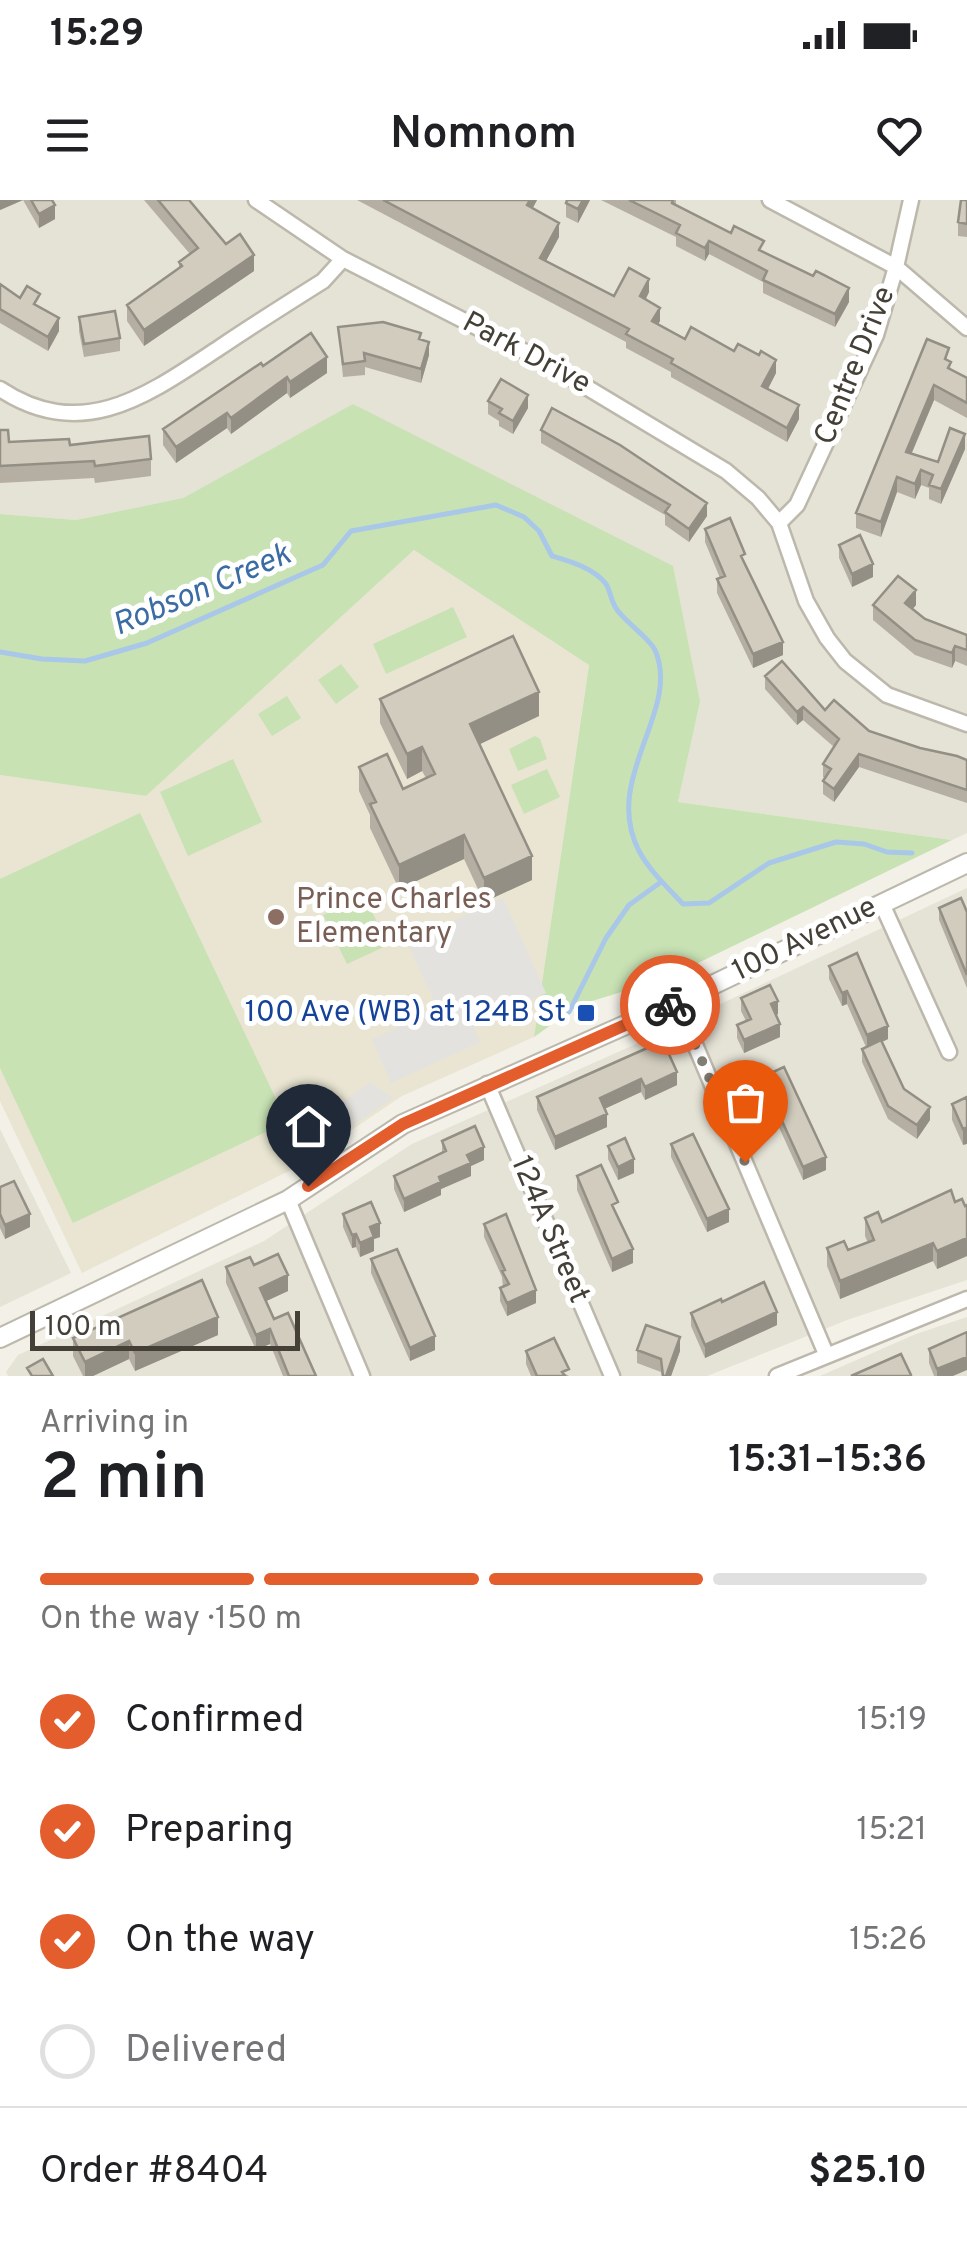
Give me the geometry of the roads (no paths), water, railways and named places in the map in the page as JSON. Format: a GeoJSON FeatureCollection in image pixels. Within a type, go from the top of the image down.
{"type":"FeatureCollection","features":[{"type":"Feature","properties":{"kind":"street","name":"Park Drive"},"geometry":{"type":"LineString","coordinates":[[256,200],[343,259],[543,361],[682,442],[743,484],[779,522],[806,601],[845,662],[886,695],[967,724]]}},
{"type":"Feature","properties":{"kind":"street"},"geometry":{"type":"LineString","coordinates":[[770,200],[896,267],[967,328]]}},
{"type":"Feature","properties":{"kind":"street","name":"Centre Drive"},"geometry":{"type":"LineString","coordinates":[[779,522],[797,505],[868,352],[896,267],[911,200]]}},
{"type":"Feature","properties":{"kind":"street"},"geometry":{"type":"LineString","coordinates":[[0,389],[53,410],[92,412],[136,401],[323,281],[343,259]]}},
{"type":"Feature","properties":{"kind":"street","name":"100 Avenue"},"geometry":{"type":"LineString","coordinates":[[0,1338],[288,1200],[387,1133],[487,1084],[677,1002],[967,863]]}},
{"type":"Feature","properties":{"kind":"street"},"geometry":{"type":"LineString","coordinates":[[882,904],[949,1052]]}},
{"type":"Feature","properties":{"kind":"street"},"geometry":{"type":"LineString","coordinates":[[677,1002],[826,1354]]}},
{"type":"Feature","properties":{"kind":"street","name":"124A Street"},"geometry":{"type":"LineString","coordinates":[[487,1084],[612,1376]]}},
{"type":"Feature","properties":{"kind":"street"},"geometry":{"type":"LineString","coordinates":[[288,1200],[362,1376]]}},
{"type":"Feature","properties":{"kind":"street"},"geometry":{"type":"LineString","coordinates":[[777,1376],[967,1299]]}},
{"type":"Feature","properties":{"kind":"waterway","name":"Robson Creek"},"geometry":{"type":"LineString","coordinates":[[0,652],[85,661],[147,643],[323,565],[351,531],[496,505],[524,517],[539,531],[552,556],[601,578],[618,611],[655,650],[661,673],[659,697],[634,771],[629,797],[630,824],[643,858],[683,904],[709,903],[769,863],[836,842],[912,853]]}},
{"type":"Feature","properties":{"kind":"waterway"},"geometry":{"type":"LineString","coordinates":[[569,1012],[606,938],[629,905],[661,882]]}},
{"type":"Feature","properties":{"kind":"place","name":"Prince Charles Elementary"},"geometry":{"type":"Point","coordinates":[276,917]}},
{"type":"Feature","properties":{"kind":"place","name":"100 Ave (WB) at 124B St"},"geometry":{"type":"Point","coordinates":[586,1013]}}]}
